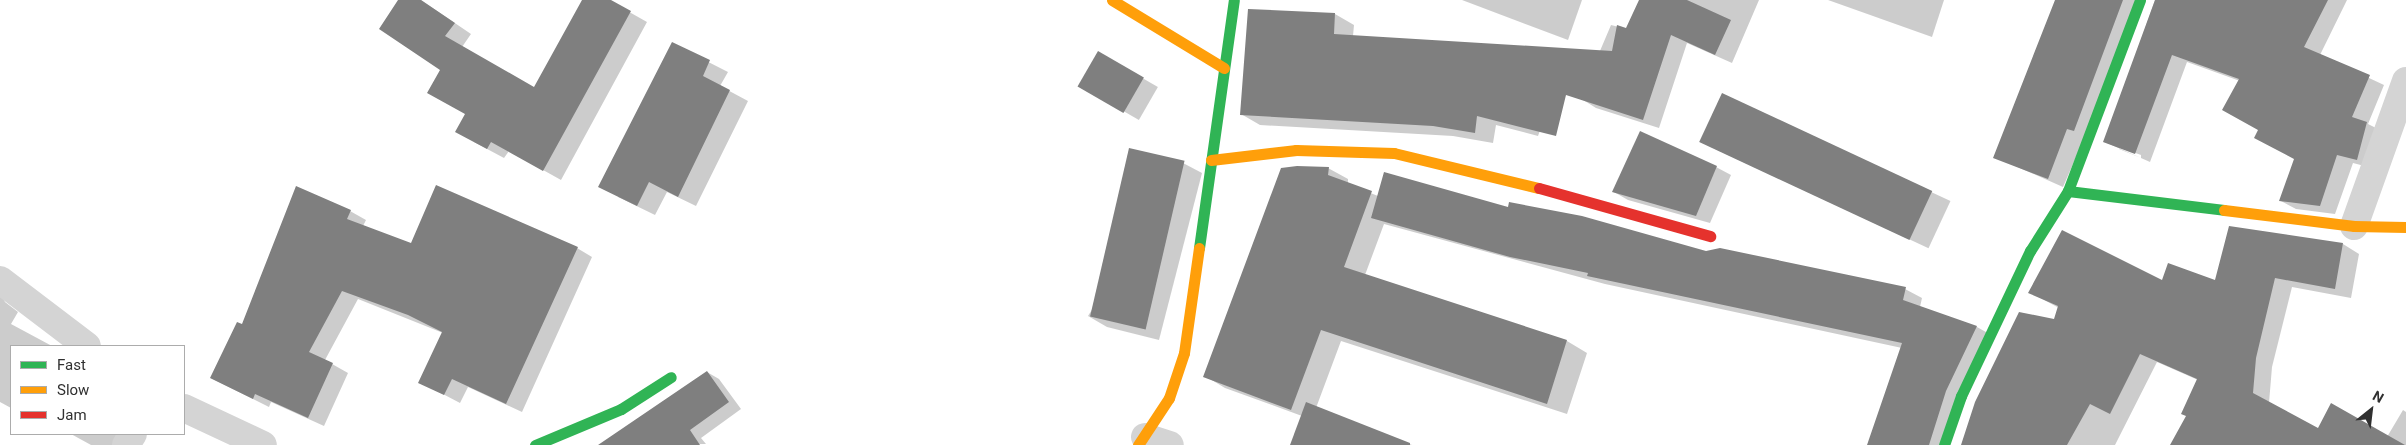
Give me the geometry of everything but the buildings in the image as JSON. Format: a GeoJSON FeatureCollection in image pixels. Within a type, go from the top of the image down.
{"type":"FeatureCollection","features":[{"type":"Feature","properties":{"kind":"street"},"geometry":{"type":"LineString","coordinates":[[1112,0],[1224,68]]}},
{"type":"Feature","properties":{"kind":"street"},"geometry":{"type":"LineString","coordinates":[[1151,442],[1169,398],[1184,353],[1234,0]]}},
{"type":"Feature","properties":{"kind":"street"},"geometry":{"type":"LineString","coordinates":[[1944,445],[1961,396],[2030,252],[2068,191],[2140,0]]}},
{"type":"Feature","properties":{"kind":"street"},"geometry":{"type":"LineString","coordinates":[[2354,226],[2406,81]]}},
{"type":"Feature","properties":{"kind":"street"},"geometry":{"type":"LineString","coordinates":[[1211,160],[1296,150],[1394,152],[1492,175],[1710,236]]}},
{"type":"Feature","properties":{"kind":"street"},"geometry":{"type":"LineString","coordinates":[[2068,191],[2354,226],[2406,227]]}},
{"type":"Feature","properties":{"kind":"street"},"geometry":{"type":"LineString","coordinates":[[0,280],[86,345]]}},
{"type":"Feature","properties":{"kind":"street"},"geometry":{"type":"LineString","coordinates":[[535,445],[621,410],[671,376]]}},
{"type":"Feature","properties":{"kind":"street"},"geometry":{"type":"LineString","coordinates":[[185,408],[263,445]]}},
{"type":"Feature","properties":{"kind":"traffic: fast"},"geometry":{"type":"LineString","coordinates":[[1199,248],[1234,0]]}},
{"type":"Feature","properties":{"kind":"traffic: fast"},"geometry":{"type":"LineString","coordinates":[[2140,0],[2068,191],[2224,210]]}},
{"type":"Feature","properties":{"kind":"traffic: fast"},"geometry":{"type":"LineString","coordinates":[[1944,445],[1961,396],[2030,251],[2068,191]]}},
{"type":"Feature","properties":{"kind":"traffic: fast"},"geometry":{"type":"LineString","coordinates":[[535,445],[621,409],[671,377]]}},
{"type":"Feature","properties":{"kind":"traffic: slow"},"geometry":{"type":"LineString","coordinates":[[1112,0],[1224,68]]}},
{"type":"Feature","properties":{"kind":"traffic: slow"},"geometry":{"type":"LineString","coordinates":[[1211,160],[1296,150],[1394,153],[1539,188]]}},
{"type":"Feature","properties":{"kind":"traffic: slow"},"geometry":{"type":"LineString","coordinates":[[2224,210],[2354,226],[2406,227]]}},
{"type":"Feature","properties":{"kind":"traffic: slow"},"geometry":{"type":"LineString","coordinates":[[1138,445],[1169,398],[1184,353],[1199,248]]}},
{"type":"Feature","properties":{"kind":"traffic: jam"},"geometry":{"type":"LineString","coordinates":[[1539,188],[1710,236]]}}]}
